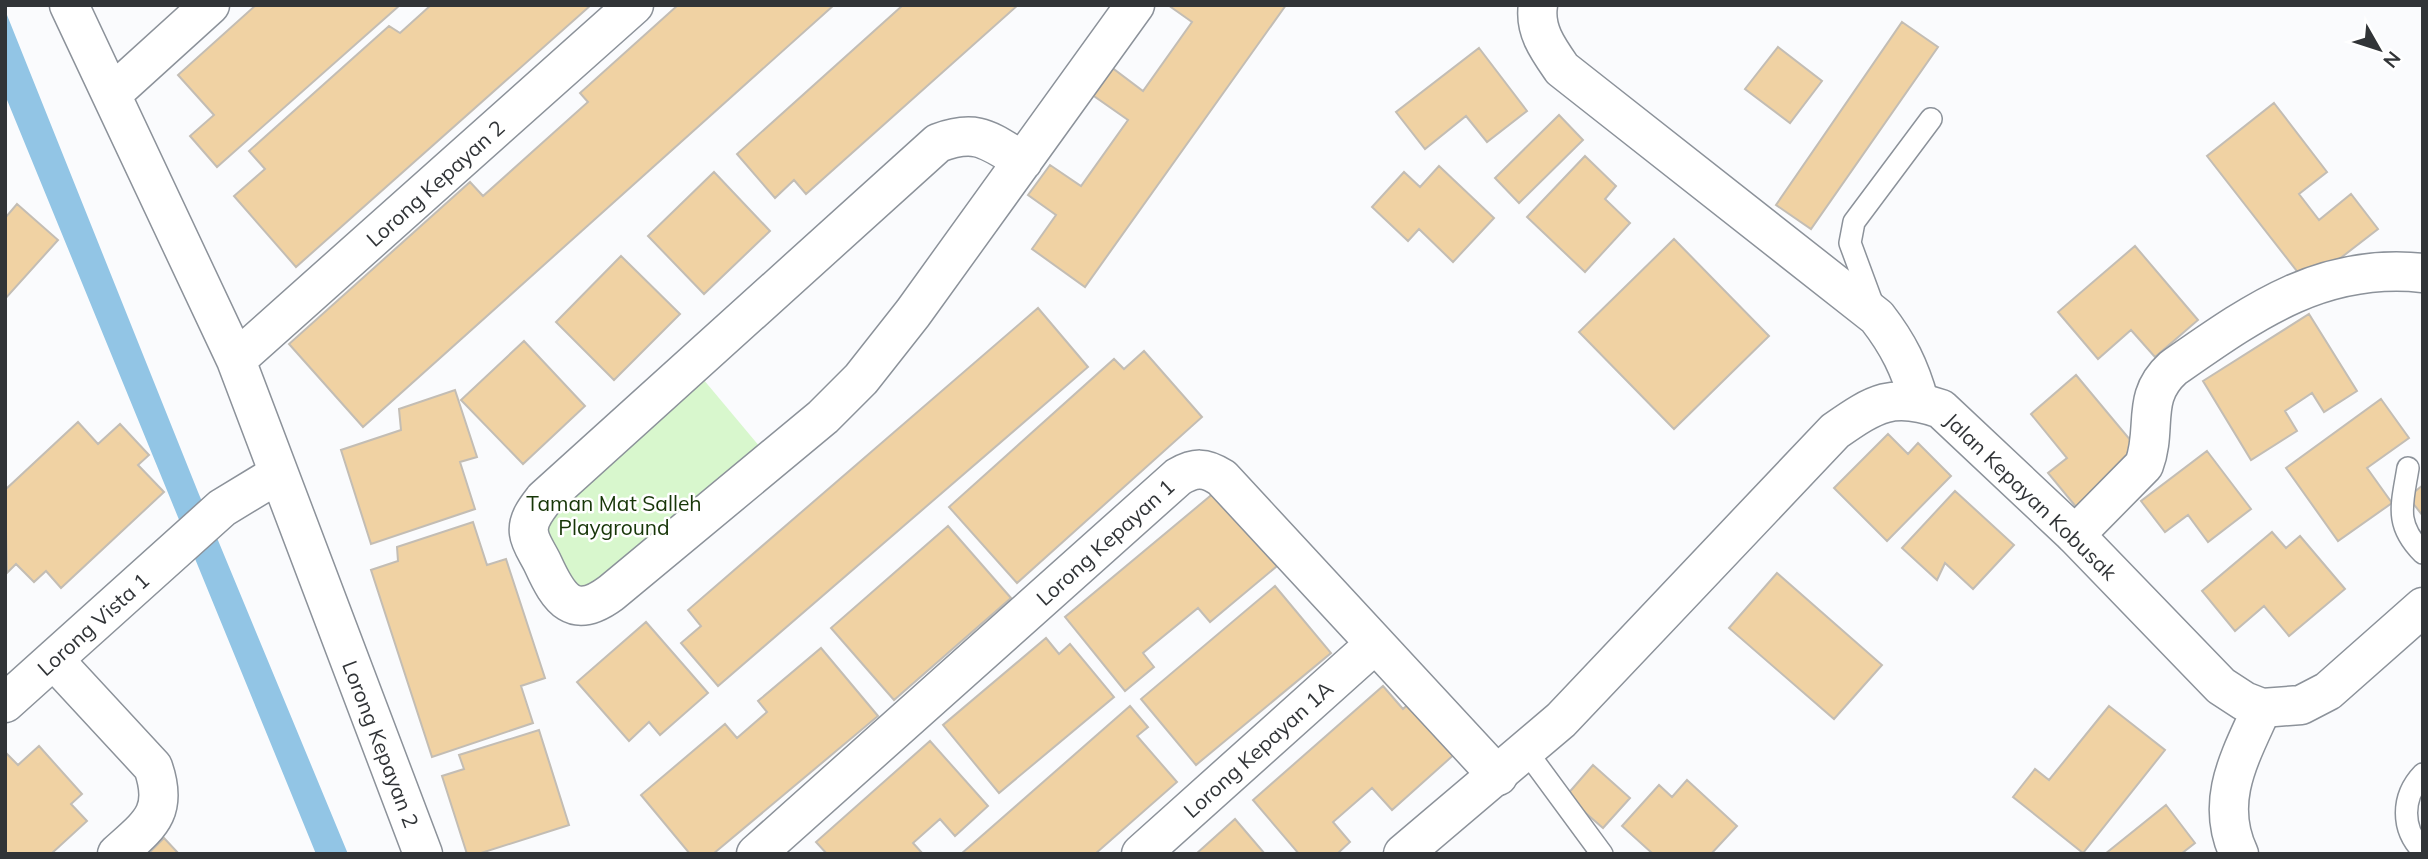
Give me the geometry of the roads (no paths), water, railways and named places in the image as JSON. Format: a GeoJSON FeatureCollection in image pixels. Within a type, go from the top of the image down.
{"type":"FeatureCollection","features":[{"type":"Feature","properties":{"kind":"street","name":"Lorong Kepayan 2"},"geometry":{"type":"LineString","coordinates":[[69,5],[113,93],[236,360],[423,854]]}},
{"type":"Feature","properties":{"kind":"street"},"geometry":{"type":"LineString","coordinates":[[113,93],[210,5]]}},
{"type":"Feature","properties":{"kind":"street","name":"Lorong Kepayan 2"},"geometry":{"type":"LineString","coordinates":[[236,360],[634,5]]}},
{"type":"Feature","properties":{"kind":"street"},"geometry":{"type":"LineString","coordinates":[[1023,161],[983,137],[961,135],[938,143],[544,499],[532,516],[528,533],[555,590],[566,602],[582,606],[596,604],[823,417],[883,352],[1023,161],[1135,5]]}},
{"type":"Feature","properties":{"kind":"street"},"geometry":{"type":"LineString","coordinates":[[1538,5],[1536,18],[1545,46],[1562,69],[1877,317],[1896,341],[1910,369],[1919,401]]}},
{"type":"Feature","properties":{"kind":"street"},"geometry":{"type":"LineString","coordinates":[[2075,535],[2144,465],[2149,453],[2152,396],[2158,381],[2173,368],[2279,298],[2322,283],[2396,270],[2423,273]]}},
{"type":"Feature","properties":{"kind":"street","name":"Jalan Kepayan Kobusak"},"geometry":{"type":"LineString","coordinates":[[1403,854],[1527,752],[1585,696],[1835,431],[1867,408],[1894,399],[1919,401],[1941,409],[2075,535],[2221,686],[2244,701],[2262,708]]}},
{"type":"Feature","properties":{"kind":"street","name":"Lorong Kepayan 1"},"geometry":{"type":"LineString","coordinates":[[756,854],[1178,477],[1193,468],[1209,470],[1222,478],[1498,776]]}},
{"type":"Feature","properties":{"kind":"street","name":"Lorong Vista 1"},"geometry":{"type":"LineString","coordinates":[[5,703],[222,508],[278,474]]}},
{"type":"Feature","properties":{"kind":"street"},"geometry":{"type":"LineString","coordinates":[[2239,854],[2231,837],[2227,803],[2233,771],[2262,708],[2301,705],[2328,691],[2421,611]]}},
{"type":"Feature","properties":{"kind":"street","name":"Lorong Kepayan 1A"},"geometry":{"type":"LineString","coordinates":[[1141,854],[1375,644]]}},
{"type":"Feature","properties":{"kind":"street"},"geometry":{"type":"LineString","coordinates":[[54,660],[153,766],[159,783],[159,801],[155,817],[117,854]]}},
{"type":"Feature","properties":{"kind":"lane"},"geometry":{"type":"LineString","coordinates":[[1877,317],[1850,243],[1854,222],[1931,119]]}},
{"type":"Feature","properties":{"kind":"lane"},"geometry":{"type":"LineString","coordinates":[[2407,468],[2401,515],[2406,535],[2423,553]]}},
{"type":"Feature","properties":{"kind":"lane"},"geometry":{"type":"LineString","coordinates":[[1527,752],[1602,854]]}},
{"type":"Feature","properties":{"kind":"lane"},"geometry":{"type":"LineString","coordinates":[[2423,774],[2407,798],[2406,819],[2413,842],[2423,851]]}},
{"type":"Feature","properties":{"kind":"water"},"geometry":{"type":"Polygon","coordinates":[[[5,10],[198,492],[348,854],[316,854],[5,95],[5,10]]]}},
{"type":"Feature","properties":{"kind":"park label","name":"Taman Mat Salleh Playground"},"geometry":{"type":"Point","coordinates":[614,515]}}]}
